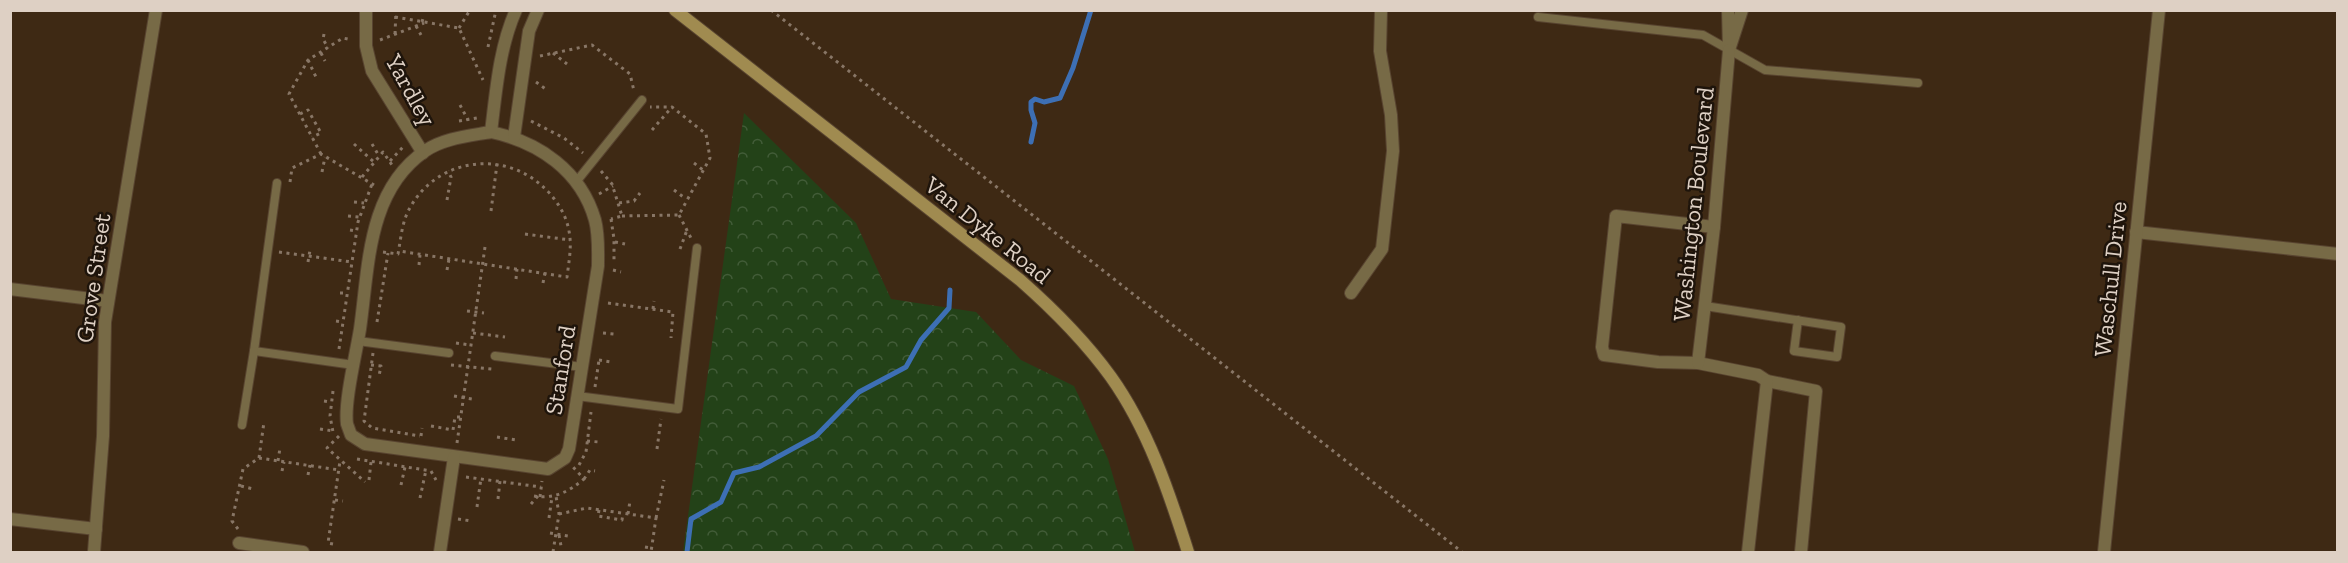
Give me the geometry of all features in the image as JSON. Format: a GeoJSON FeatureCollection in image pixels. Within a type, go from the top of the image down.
{"type":"FeatureCollection","features":[{"type":"Feature","properties":{"kind":"street","name":"Grove Street"},"geometry":{"type":"LineString","coordinates":[[94,552],[103,436],[105,322],[156,10]]}},
{"type":"Feature","properties":{"kind":"street","name":"Yardley"},"geometry":{"type":"LineString","coordinates":[[366,10],[366,46],[372,71],[423,153]]}},
{"type":"Feature","properties":{"kind":"street"},"geometry":{"type":"LineString","coordinates":[[491,132],[505,40],[516,10]]}},
{"type":"Feature","properties":{"kind":"street"},"geometry":{"type":"LineString","coordinates":[[514,137],[529,31],[538,10]]}},
{"type":"Feature","properties":{"kind":"street","name":"Van Dyke Road"},"geometry":{"type":"LineString","coordinates":[[675,10],[1020,279],[1056,312],[1111,377],[1143,431],[1171,498],[1188,552]]}},
{"type":"Feature","properties":{"kind":"street"},"geometry":{"type":"LineString","coordinates":[[1352,293],[1383,249],[1393,151],[1391,115],[1380,51],[1381,10]]}},
{"type":"Feature","properties":{"kind":"street","name":"Washington Boulevard"},"geometry":{"type":"LineString","coordinates":[[1698,363],[1714,227],[1729,50],[1728,10]]}},
{"type":"Feature","properties":{"kind":"street","name":"Washington Boulevard"},"geometry":{"type":"LineString","coordinates":[[1729,50],[1742,10]]}},
{"type":"Feature","properties":{"kind":"street","name":"Waschull Drive"},"geometry":{"type":"LineString","coordinates":[[2104,552],[2159,10]]}},
{"type":"Feature","properties":{"kind":"street","name":"Stanford"},"geometry":{"type":"LineString","coordinates":[[491,132],[514,137],[550,157],[576,182],[595,220],[598,266],[569,449],[565,458],[548,469],[455,452],[365,444],[351,435],[346,418],[370,254],[381,205],[402,172],[423,153],[457,137],[491,132]]}},
{"type":"Feature","properties":{"kind":"street"},"geometry":{"type":"LineString","coordinates":[[1714,227],[1616,216],[1602,347],[1604,355],[1658,362],[1698,363],[1758,375],[1767,381],[1816,391],[1801,552]]}},
{"type":"Feature","properties":{"kind":"street"},"geometry":{"type":"LineString","coordinates":[[2136,232],[2337,254]]}},
{"type":"Feature","properties":{"kind":"street"},"geometry":{"type":"LineString","coordinates":[[10,289],[108,302]]}},
{"type":"Feature","properties":{"kind":"street"},"geometry":{"type":"LineString","coordinates":[[1748,552],[1767,381]]}},
{"type":"Feature","properties":{"kind":"street"},"geometry":{"type":"LineString","coordinates":[[440,552],[455,452]]}},
{"type":"Feature","properties":{"kind":"street"},"geometry":{"type":"LineString","coordinates":[[10,519],[96,529]]}},
{"type":"Feature","properties":{"kind":"street"},"geometry":{"type":"LineString","coordinates":[[239,543],[303,552]]}},
{"type":"Feature","properties":{"kind":"lane"},"geometry":{"type":"LineString","coordinates":[[1538,17],[1703,35],[1765,70],[1918,83]]}},
{"type":"Feature","properties":{"kind":"lane"},"geometry":{"type":"LineString","coordinates":[[576,182],[639,97]]}},
{"type":"Feature","properties":{"kind":"lane"},"geometry":{"type":"LineString","coordinates":[[242,425],[277,183]]}},
{"type":"Feature","properties":{"kind":"lane"},"geometry":{"type":"LineString","coordinates":[[578,396],[678,409],[694,249]]}},
{"type":"Feature","properties":{"kind":"lane"},"geometry":{"type":"LineString","coordinates":[[1705,306],[1798,320],[1841,327],[1838,357],[1794,351],[1798,320]]}},
{"type":"Feature","properties":{"kind":"lane"},"geometry":{"type":"LineString","coordinates":[[358,341],[449,353]]}},
{"type":"Feature","properties":{"kind":"lane"},"geometry":{"type":"LineString","coordinates":[[254,351],[354,365]]}},
{"type":"Feature","properties":{"kind":"lane"},"geometry":{"type":"LineString","coordinates":[[495,356],[582,367]]}},
{"type":"Feature","properties":{"kind":"path"},"geometry":{"type":"LineString","coordinates":[[394,34],[396,10]]}},
{"type":"Feature","properties":{"kind":"path"},"geometry":{"type":"LineString","coordinates":[[459,28],[470,10]]}},
{"type":"Feature","properties":{"kind":"path"},"geometry":{"type":"LineString","coordinates":[[771,10],[1462,552]]}},
{"type":"Feature","properties":{"kind":"path"},"geometry":{"type":"LineString","coordinates":[[424,15],[424,22]]}},
{"type":"Feature","properties":{"kind":"path"},"geometry":{"type":"LineString","coordinates":[[436,24],[437,17]]}},
{"type":"Feature","properties":{"kind":"path"},"geometry":{"type":"LineString","coordinates":[[395,18],[459,28]]}},
{"type":"Feature","properties":{"kind":"path"},"geometry":{"type":"LineString","coordinates":[[379,42],[381,39],[424,22]]}},
{"type":"Feature","properties":{"kind":"path"},"geometry":{"type":"LineString","coordinates":[[416,26],[421,35]]}},
{"type":"Feature","properties":{"kind":"path"},"geometry":{"type":"LineString","coordinates":[[459,28],[483,80]]}},
{"type":"Feature","properties":{"kind":"path"},"geometry":{"type":"LineString","coordinates":[[324,34],[323,39],[328,48]]}},
{"type":"Feature","properties":{"kind":"path"},"geometry":{"type":"LineString","coordinates":[[357,40],[343,38],[308,60],[289,94],[323,155],[378,188]]}},
{"type":"Feature","properties":{"kind":"path"},"geometry":{"type":"LineString","coordinates":[[540,56],[592,45],[630,74],[639,97]]}},
{"type":"Feature","properties":{"kind":"path"},"geometry":{"type":"LineString","coordinates":[[321,53],[325,61]]}},
{"type":"Feature","properties":{"kind":"path"},"geometry":{"type":"LineString","coordinates":[[553,53],[567,64]]}},
{"type":"Feature","properties":{"kind":"path"},"geometry":{"type":"LineString","coordinates":[[308,60],[316,77]]}},
{"type":"Feature","properties":{"kind":"path"},"geometry":{"type":"LineString","coordinates":[[536,82],[547,90]]}},
{"type":"Feature","properties":{"kind":"path"},"geometry":{"type":"LineString","coordinates":[[460,105],[468,120]]}},
{"type":"Feature","properties":{"kind":"path"},"geometry":{"type":"LineString","coordinates":[[644,113],[650,107],[672,107],[706,134],[710,158],[679,215]]}},
{"type":"Feature","properties":{"kind":"path"},"geometry":{"type":"LineString","coordinates":[[652,130],[672,107]]}},
{"type":"Feature","properties":{"kind":"path"},"geometry":{"type":"LineString","coordinates":[[300,114],[308,110],[321,132],[312,137]]}},
{"type":"Feature","properties":{"kind":"path"},"geometry":{"type":"LineString","coordinates":[[531,121],[587,156]]}},
{"type":"Feature","properties":{"kind":"path"},"geometry":{"type":"LineString","coordinates":[[306,126],[315,122]]}},
{"type":"Feature","properties":{"kind":"path"},"geometry":{"type":"LineString","coordinates":[[548,130],[552,123]]}},
{"type":"Feature","properties":{"kind":"path"},"geometry":{"type":"LineString","coordinates":[[354,144],[374,162]]}},
{"type":"Feature","properties":{"kind":"path"},"geometry":{"type":"LineString","coordinates":[[372,144],[379,156]]}},
{"type":"Feature","properties":{"kind":"path"},"geometry":{"type":"LineString","coordinates":[[362,177],[383,152],[391,163],[406,145]]}},
{"type":"Feature","properties":{"kind":"path"},"geometry":{"type":"LineString","coordinates":[[322,172],[323,155]]}},
{"type":"Feature","properties":{"kind":"path"},"geometry":{"type":"LineString","coordinates":[[288,189],[292,168],[323,155]]}},
{"type":"Feature","properties":{"kind":"path"},"geometry":{"type":"LineString","coordinates":[[694,163],[703,170]]}},
{"type":"Feature","properties":{"kind":"path"},"geometry":{"type":"LineString","coordinates":[[381,251],[398,254],[399,251],[567,277],[570,240],[565,216],[550,192],[517,169],[496,164],[473,164],[448,171],[431,182],[410,206],[402,226],[399,251]]}},
{"type":"Feature","properties":{"kind":"path"},"geometry":{"type":"LineString","coordinates":[[491,211],[496,164]]}},
{"type":"Feature","properties":{"kind":"path"},"geometry":{"type":"LineString","coordinates":[[599,170],[613,186],[622,216]]}},
{"type":"Feature","properties":{"kind":"path"},"geometry":{"type":"LineString","coordinates":[[447,200],[451,177],[448,171]]}},
{"type":"Feature","properties":{"kind":"path"},"geometry":{"type":"LineString","coordinates":[[597,195],[613,186]]}},
{"type":"Feature","properties":{"kind":"path"},"geometry":{"type":"LineString","coordinates":[[674,190],[686,199]]}},
{"type":"Feature","properties":{"kind":"path"},"geometry":{"type":"LineString","coordinates":[[619,203],[634,201],[640,193]]}},
{"type":"Feature","properties":{"kind":"path"},"geometry":{"type":"LineString","coordinates":[[354,202],[364,203]]}},
{"type":"Feature","properties":{"kind":"path"},"geometry":{"type":"LineString","coordinates":[[606,221],[622,216],[679,215]]}},
{"type":"Feature","properties":{"kind":"path"},"geometry":{"type":"LineString","coordinates":[[679,215],[694,249]]}},
{"type":"Feature","properties":{"kind":"path"},"geometry":{"type":"LineString","coordinates":[[348,216],[359,217]]}},
{"type":"Feature","properties":{"kind":"path"},"geometry":{"type":"LineString","coordinates":[[350,230],[357,231]]}},
{"type":"Feature","properties":{"kind":"path"},"geometry":{"type":"LineString","coordinates":[[680,249],[687,230]]}},
{"type":"Feature","properties":{"kind":"path"},"geometry":{"type":"LineString","coordinates":[[525,234],[570,240]]}},
{"type":"Feature","properties":{"kind":"path"},"geometry":{"type":"LineString","coordinates":[[615,242],[625,244]]}},
{"type":"Feature","properties":{"kind":"path"},"geometry":{"type":"LineString","coordinates":[[455,452],[485,247]]}},
{"type":"Feature","properties":{"kind":"path"},"geometry":{"type":"LineString","coordinates":[[308,262],[310,250]]}},
{"type":"Feature","properties":{"kind":"path"},"geometry":{"type":"LineString","coordinates":[[278,251],[352,262]]}},
{"type":"Feature","properties":{"kind":"path"},"geometry":{"type":"LineString","coordinates":[[376,330],[388,252]]}},
{"type":"Feature","properties":{"kind":"path"},"geometry":{"type":"LineString","coordinates":[[419,265],[420,255]]}},
{"type":"Feature","properties":{"kind":"path"},"geometry":{"type":"LineString","coordinates":[[447,270],[449,259]]}},
{"type":"Feature","properties":{"kind":"path"},"geometry":{"type":"LineString","coordinates":[[516,279],[517,269]]}},
{"type":"Feature","properties":{"kind":"path"},"geometry":{"type":"LineString","coordinates":[[613,270],[621,272]]}},
{"type":"Feature","properties":{"kind":"path"},"geometry":{"type":"LineString","coordinates":[[543,283],[545,273]]}},
{"type":"Feature","properties":{"kind":"path"},"geometry":{"type":"LineString","coordinates":[[340,292],[347,293]]}},
{"type":"Feature","properties":{"kind":"path"},"geometry":{"type":"LineString","coordinates":[[380,298],[387,298]]}},
{"type":"Feature","properties":{"kind":"path"},"geometry":{"type":"LineString","coordinates":[[653,309],[654,301]]}},
{"type":"Feature","properties":{"kind":"path"},"geometry":{"type":"LineString","coordinates":[[608,303],[673,312],[670,338]]}},
{"type":"Feature","properties":{"kind":"path"},"geometry":{"type":"LineString","coordinates":[[467,311],[484,313]]}},
{"type":"Feature","properties":{"kind":"path"},"geometry":{"type":"LineString","coordinates":[[336,321],[343,322]]}},
{"type":"Feature","properties":{"kind":"path"},"geometry":{"type":"LineString","coordinates":[[473,333],[505,337]]}},
{"type":"Feature","properties":{"kind":"path"},"geometry":{"type":"LineString","coordinates":[[603,333],[614,334]]}},
{"type":"Feature","properties":{"kind":"path"},"geometry":{"type":"LineString","coordinates":[[373,352],[364,420],[372,428],[430,437]]}},
{"type":"Feature","properties":{"kind":"path"},"geometry":{"type":"LineString","coordinates":[[599,360],[611,362]]}},
{"type":"Feature","properties":{"kind":"path"},"geometry":{"type":"LineString","coordinates":[[446,364],[500,370]]}},
{"type":"Feature","properties":{"kind":"path"},"geometry":{"type":"LineString","coordinates":[[371,365],[381,366],[379,376]]}},
{"type":"Feature","properties":{"kind":"path"},"geometry":{"type":"LineString","coordinates":[[368,383],[375,385]]}},
{"type":"Feature","properties":{"kind":"path"},"geometry":{"type":"LineString","coordinates":[[454,396],[472,399]]}},
{"type":"Feature","properties":{"kind":"path"},"geometry":{"type":"LineString","coordinates":[[324,401],[331,402]]}},
{"type":"Feature","properties":{"kind":"path"},"geometry":{"type":"LineString","coordinates":[[431,426],[453,430],[455,417],[460,417]]}},
{"type":"Feature","properties":{"kind":"path"},"geometry":{"type":"LineString","coordinates":[[657,449],[661,418]]}},
{"type":"Feature","properties":{"kind":"path"},"geometry":{"type":"LineString","coordinates":[[259,458],[264,422]]}},
{"type":"Feature","properties":{"kind":"path"},"geometry":{"type":"LineString","coordinates":[[394,432],[395,424]]}},
{"type":"Feature","properties":{"kind":"path"},"geometry":{"type":"LineString","coordinates":[[320,429],[333,431]]}},
{"type":"Feature","properties":{"kind":"path"},"geometry":{"type":"LineString","coordinates":[[421,436],[422,429]]}},
{"type":"Feature","properties":{"kind":"path"},"geometry":{"type":"LineString","coordinates":[[341,434],[327,448],[340,461],[367,481],[371,462]]}},
{"type":"Feature","properties":{"kind":"path"},"geometry":{"type":"LineString","coordinates":[[496,437],[516,440]]}},
{"type":"Feature","properties":{"kind":"path"},"geometry":{"type":"LineString","coordinates":[[505,448],[506,438]]}},
{"type":"Feature","properties":{"kind":"path"},"geometry":{"type":"LineString","coordinates":[[448,440],[466,442]]}},
{"type":"Feature","properties":{"kind":"path"},"geometry":{"type":"LineString","coordinates":[[587,441],[599,442]]}},
{"type":"Feature","properties":{"kind":"path"},"geometry":{"type":"LineString","coordinates":[[278,461],[280,448]]}},
{"type":"Feature","properties":{"kind":"path"},"geometry":{"type":"LineString","coordinates":[[360,452],[357,459],[433,473],[437,486]]}},
{"type":"Feature","properties":{"kind":"path"},"geometry":{"type":"LineString","coordinates":[[247,531],[239,530],[232,520],[243,469],[259,458],[339,470]]}},
{"type":"Feature","properties":{"kind":"path"},"geometry":{"type":"LineString","coordinates":[[333,544],[328,543],[340,461]]}},
{"type":"Feature","properties":{"kind":"path"},"geometry":{"type":"LineString","coordinates":[[282,471],[284,462]]}},
{"type":"Feature","properties":{"kind":"path"},"geometry":{"type":"LineString","coordinates":[[308,475],[310,465]]}},
{"type":"Feature","properties":{"kind":"path"},"geometry":{"type":"LineString","coordinates":[[572,466],[584,478]]}},
{"type":"Feature","properties":{"kind":"path"},"geometry":{"type":"LineString","coordinates":[[401,485],[405,467]]}},
{"type":"Feature","properties":{"kind":"path"},"geometry":{"type":"LineString","coordinates":[[420,498],[426,470]]}},
{"type":"Feature","properties":{"kind":"path"},"geometry":{"type":"LineString","coordinates":[[538,496],[554,496],[572,489],[590,470],[595,471]]}},
{"type":"Feature","properties":{"kind":"path"},"geometry":{"type":"LineString","coordinates":[[463,481],[469,476],[541,487]]}},
{"type":"Feature","properties":{"kind":"path"},"geometry":{"type":"LineString","coordinates":[[477,507],[481,478]]}},
{"type":"Feature","properties":{"kind":"path"},"geometry":{"type":"LineString","coordinates":[[645,547],[651,550],[664,480]]}},
{"type":"Feature","properties":{"kind":"path"},"geometry":{"type":"LineString","coordinates":[[498,499],[500,481]]}},
{"type":"Feature","properties":{"kind":"path"},"geometry":{"type":"LineString","coordinates":[[531,504],[538,496],[542,481]]}},
{"type":"Feature","properties":{"kind":"path"},"geometry":{"type":"LineString","coordinates":[[240,486],[254,489]]}},
{"type":"Feature","properties":{"kind":"path"},"geometry":{"type":"LineString","coordinates":[[554,496],[559,514],[556,549]]}},
{"type":"Feature","properties":{"kind":"path"},"geometry":{"type":"LineString","coordinates":[[549,518],[554,496]]}},
{"type":"Feature","properties":{"kind":"path"},"geometry":{"type":"LineString","coordinates":[[236,501],[243,502]]}},
{"type":"Feature","properties":{"kind":"path"},"geometry":{"type":"LineString","coordinates":[[333,501],[343,501]]}},
{"type":"Feature","properties":{"kind":"path"},"geometry":{"type":"LineString","coordinates":[[628,514],[630,501]]}},
{"type":"Feature","properties":{"kind":"path"},"geometry":{"type":"LineString","coordinates":[[559,514],[587,508],[656,518]]}},
{"type":"Feature","properties":{"kind":"path"},"geometry":{"type":"LineString","coordinates":[[599,510],[598,516],[622,520],[623,513]]}},
{"type":"Feature","properties":{"kind":"path"},"geometry":{"type":"LineString","coordinates":[[611,518],[612,512]]}},
{"type":"Feature","properties":{"kind":"path"},"geometry":{"type":"LineString","coordinates":[[456,518],[471,521]]}},
{"type":"Feature","properties":{"kind":"path"},"geometry":{"type":"LineString","coordinates":[[550,533],[568,536]]}},
{"type":"Feature","properties":{"kind":"path"},"geometry":{"type":"LineString","coordinates":[[556,549],[558,535]]}},
{"type":"Feature","properties":{"kind":"green space"},"geometry":{"type":"Polygon","coordinates":[[[744,113],[856,223],[891,299],[976,312],[1021,360],[1074,386],[1108,459],[1135,552],[683,552],[744,113]]]}},
{"type":"Feature","properties":{"kind":"waterway"},"geometry":{"type":"LineString","coordinates":[[1031,142],[1035,123],[1031,102],[1035,99],[1044,102],[1060,98],[1073,68],[1091,10]]}},
{"type":"Feature","properties":{"kind":"waterway"},"geometry":{"type":"LineString","coordinates":[[687,552],[691,519],[721,502],[734,473],[759,467],[816,436],[859,392],[906,367],[921,340],[949,308],[950,290]]}}]}
